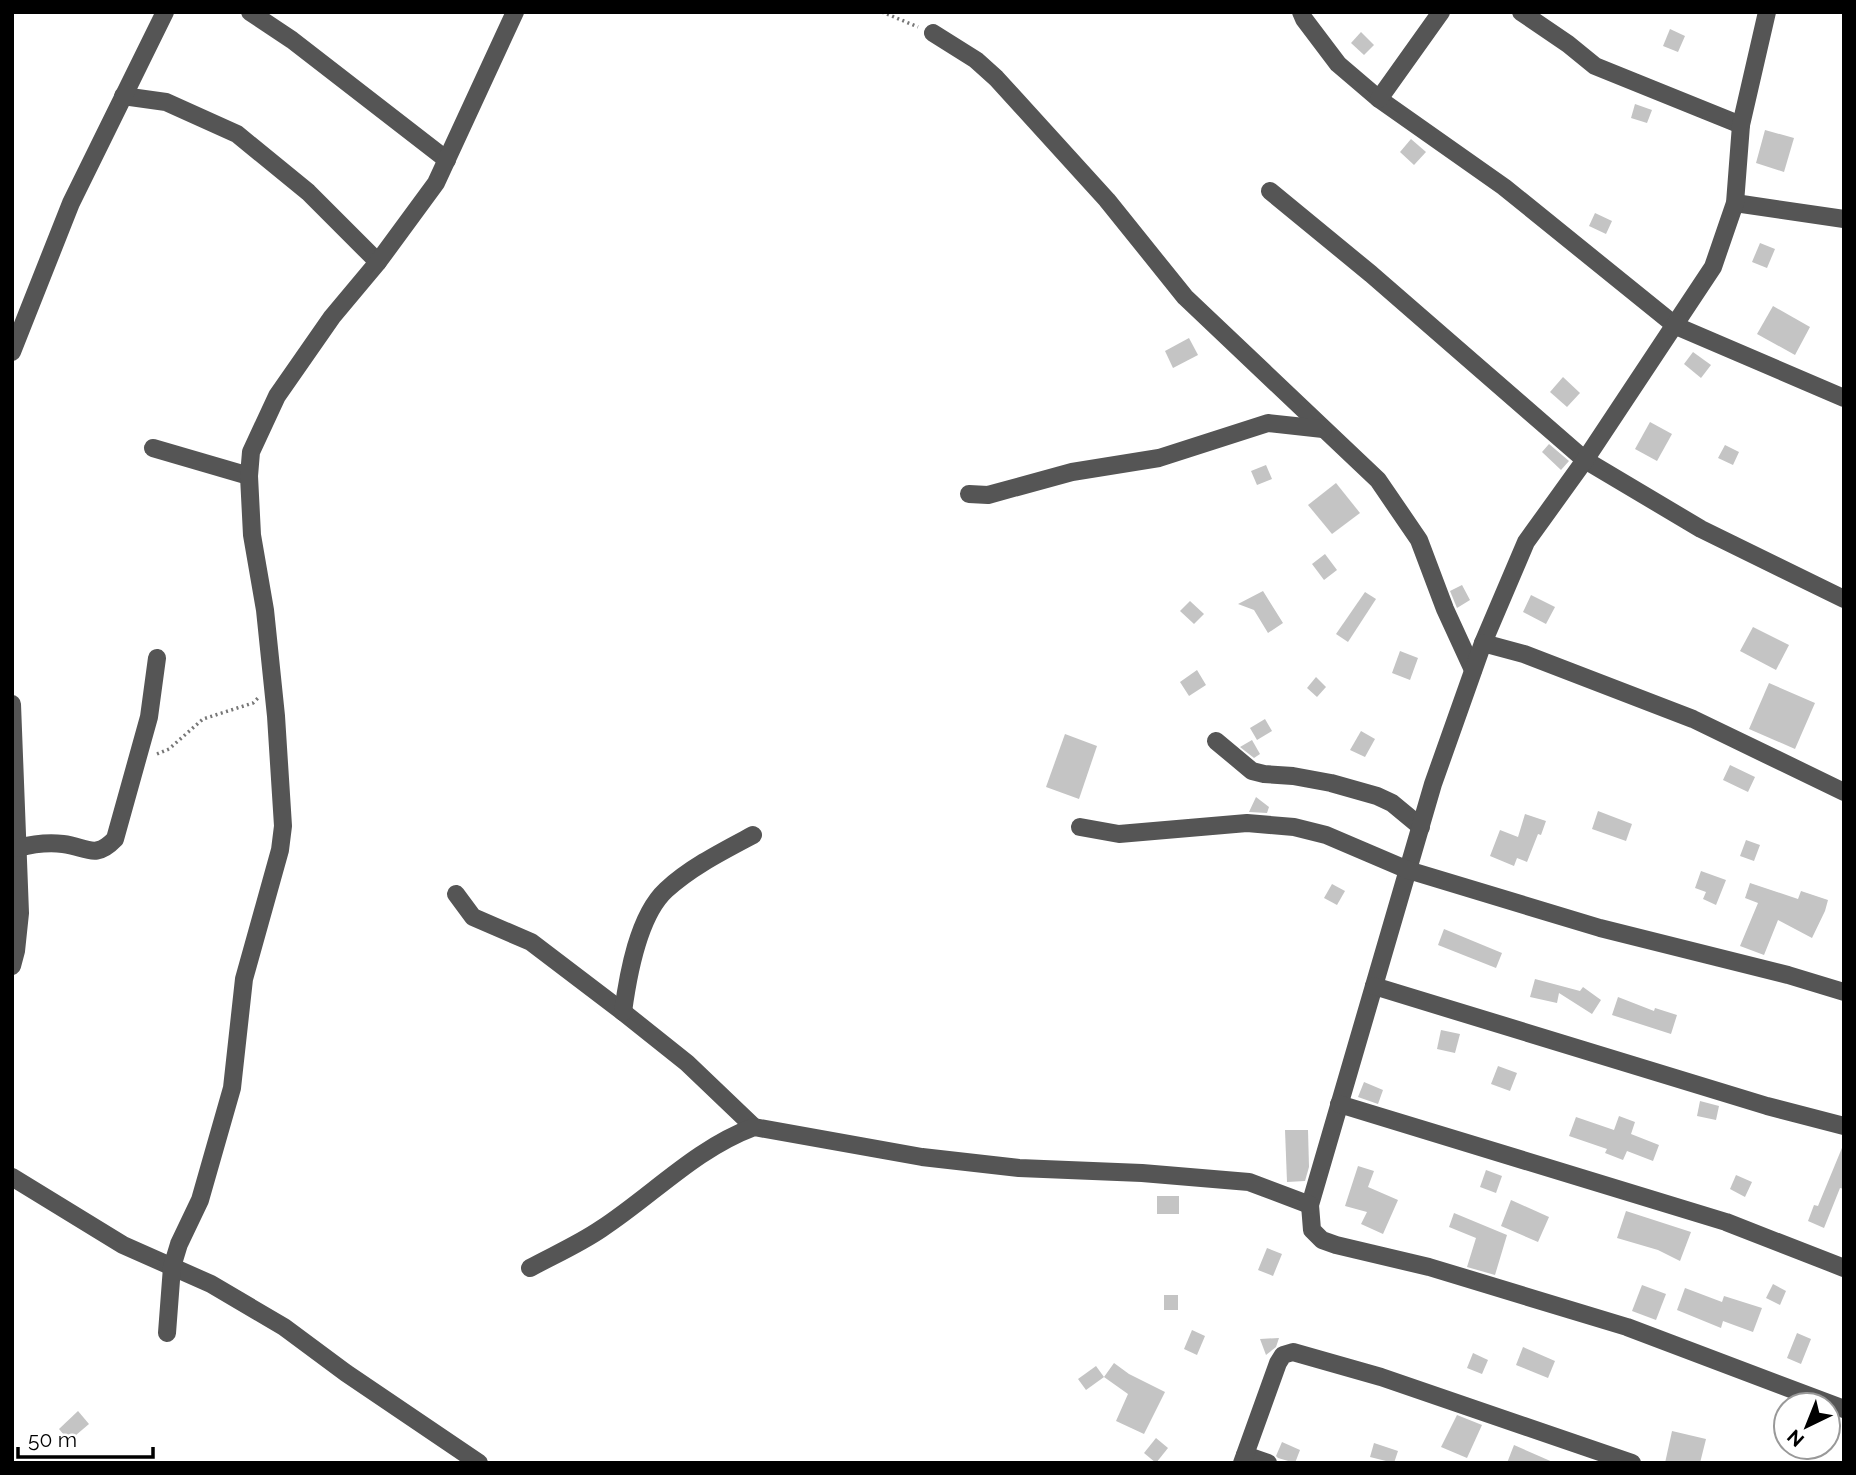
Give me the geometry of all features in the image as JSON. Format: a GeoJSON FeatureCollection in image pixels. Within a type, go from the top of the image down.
{"type":"FeatureCollection","features":[{"type":"Feature","properties":{"kind":"street"},"geometry":{"type":"LineString","coordinates":[[12,352],[71,203],[165,12]]}},
{"type":"Feature","properties":{"kind":"street"},"geometry":{"type":"LineString","coordinates":[[250,12],[292,40],[447,160]]}},
{"type":"Feature","properties":{"kind":"street"},"geometry":{"type":"LineString","coordinates":[[167,1333],[172,1267],[179,1244],[200,1200],[232,1088],[244,979],[280,850],[283,826],[273,685],[265,610],[252,535],[249,476],[251,452],[277,396],[332,317],[378,262],[436,183],[514,12]]}},
{"type":"Feature","properties":{"kind":"street"},"geometry":{"type":"LineString","coordinates":[[1301,12],[1338,64],[1379,99],[1504,187],[1676,326],[1844,398]]}},
{"type":"Feature","properties":{"kind":"street"},"geometry":{"type":"LineString","coordinates":[[1379,99],[1441,12]]}},
{"type":"Feature","properties":{"kind":"street"},"geometry":{"type":"LineString","coordinates":[[1521,12],[1595,66],[1741,125]]}},
{"type":"Feature","properties":{"kind":"street"},"geometry":{"type":"LineString","coordinates":[[1767,12],[1741,125],[1734,203],[1713,267],[1585,460],[1526,542],[1483,643],[1433,784],[1310,1205],[1312,1230],[1322,1240],[1429,1267],[1627,1327],[1844,1409]]}},
{"type":"Feature","properties":{"kind":"street"},"geometry":{"type":"LineString","coordinates":[[933,33],[976,60],[996,78],[1107,200],[1185,298],[1378,480],[1419,540],[1445,609],[1473,670]]}},
{"type":"Feature","properties":{"kind":"street"},"geometry":{"type":"LineString","coordinates":[[123,96],[166,102],[237,134],[309,191],[378,262]]}},
{"type":"Feature","properties":{"kind":"street"},"geometry":{"type":"LineString","coordinates":[[1270,191],[1371,274],[1585,460],[1701,529],[1844,598]]}},
{"type":"Feature","properties":{"kind":"street"},"geometry":{"type":"LineString","coordinates":[[1734,203],[1844,219]]}},
{"type":"Feature","properties":{"kind":"street"},"geometry":{"type":"LineString","coordinates":[[969,494],[988,495],[1072,472],[1159,458],[1269,423],[1323,429]]}},
{"type":"Feature","properties":{"kind":"street"},"geometry":{"type":"LineString","coordinates":[[153,448],[249,476]]}},
{"type":"Feature","properties":{"kind":"street"},"geometry":{"type":"LineString","coordinates":[[1483,643],[1524,654],[1693,719],[1844,792]]}},
{"type":"Feature","properties":{"kind":"street"},"geometry":{"type":"LineString","coordinates":[[18,848],[51,843],[94,852],[105,850],[115,839],[149,717],[157,658]]}},
{"type":"Feature","properties":{"kind":"street"},"geometry":{"type":"LineString","coordinates":[[12,704],[20,913],[12,966]]}},
{"type":"Feature","properties":{"kind":"street"},"geometry":{"type":"LineString","coordinates":[[1216,741],[1252,771],[1331,783],[1377,796],[1392,803],[1421,827]]}},
{"type":"Feature","properties":{"kind":"street"},"geometry":{"type":"LineString","coordinates":[[1080,827],[1119,834],[1247,823],[1294,827],[1326,835],[1408,870],[1600,928],[1844,992]]}},
{"type":"Feature","properties":{"kind":"street"},"geometry":{"type":"LineString","coordinates":[[623,1012],[628,977],[648,915],[665,891],[706,860],[753,835]]}},
{"type":"Feature","properties":{"kind":"street"},"geometry":{"type":"LineString","coordinates":[[456,894],[473,917],[531,942],[623,1012],[687,1063],[754,1127]]}},
{"type":"Feature","properties":{"kind":"street"},"geometry":{"type":"LineString","coordinates":[[1374,986],[1767,1106],[1844,1126]]}},
{"type":"Feature","properties":{"kind":"street"},"geometry":{"type":"LineString","coordinates":[[1339,1104],[1726,1222],[1844,1268]]}},
{"type":"Feature","properties":{"kind":"street"},"geometry":{"type":"LineString","coordinates":[[530,1268],[601,1229],[675,1172],[729,1136],[754,1127],[922,1157],[1005,1167],[1142,1173],[1249,1182],[1310,1205]]}},
{"type":"Feature","properties":{"kind":"street"},"geometry":{"type":"LineString","coordinates":[[12,1177],[122,1245],[211,1284],[284,1327],[346,1373],[479,1463]]}},
{"type":"Feature","properties":{"kind":"street"},"geometry":{"type":"LineString","coordinates":[[1268,1463],[1243,1459],[1278,1363],[1283,1355],[1293,1353],[1381,1377],[1632,1463]]}},
{"type":"Feature","properties":{"kind":"path"},"geometry":{"type":"LineString","coordinates":[[882,12],[933,33]]}},
{"type":"Feature","properties":{"kind":"path"},"geometry":{"type":"LineString","coordinates":[[137,759],[169,749],[203,719],[253,702],[273,685]]}},
{"type":"Feature","properties":{"kind":"building"},"geometry":{"type":"Polygon","coordinates":[[[1670,29],[1685,36],[1678,52],[1663,46],[1670,29]]]}},
{"type":"Feature","properties":{"kind":"building"},"geometry":{"type":"Polygon","coordinates":[[[1361,32],[1374,45],[1364,55],[1351,43],[1361,32]]]}},
{"type":"Feature","properties":{"kind":"building"},"geometry":{"type":"Polygon","coordinates":[[[1635,104],[1652,110],[1647,123],[1631,118],[1635,104]]]}},
{"type":"Feature","properties":{"kind":"building"},"geometry":{"type":"Polygon","coordinates":[[[1765,130],[1794,138],[1784,172],[1756,163],[1765,130]]]}},
{"type":"Feature","properties":{"kind":"building"},"geometry":{"type":"Polygon","coordinates":[[[1411,139],[1426,152],[1414,165],[1400,152],[1411,139]]]}},
{"type":"Feature","properties":{"kind":"building"},"geometry":{"type":"Polygon","coordinates":[[[1595,213],[1612,221],[1606,234],[1589,226],[1595,213]]]}},
{"type":"Feature","properties":{"kind":"building"},"geometry":{"type":"Polygon","coordinates":[[[1760,243],[1775,249],[1767,268],[1752,262],[1760,243]]]}},
{"type":"Feature","properties":{"kind":"building"},"geometry":{"type":"Polygon","coordinates":[[[1773,306],[1810,327],[1795,355],[1757,334],[1773,306]]]}},
{"type":"Feature","properties":{"kind":"building"},"geometry":{"type":"Polygon","coordinates":[[[1189,338],[1198,355],[1173,368],[1165,351],[1189,338]]]}},
{"type":"Feature","properties":{"kind":"building"},"geometry":{"type":"Polygon","coordinates":[[[1693,352],[1711,365],[1701,378],[1684,364],[1693,352]]]}},
{"type":"Feature","properties":{"kind":"building"},"geometry":{"type":"Polygon","coordinates":[[[1563,377],[1580,393],[1567,407],[1550,392],[1563,377]]]}},
{"type":"Feature","properties":{"kind":"building"},"geometry":{"type":"Polygon","coordinates":[[[1650,422],[1672,434],[1657,461],[1635,449],[1650,422]]]}},
{"type":"Feature","properties":{"kind":"building"},"geometry":{"type":"Polygon","coordinates":[[[1549,444],[1569,461],[1561,470],[1542,452],[1549,444]]]}},
{"type":"Feature","properties":{"kind":"building"},"geometry":{"type":"Polygon","coordinates":[[[1725,445],[1739,452],[1733,465],[1718,458],[1725,445]]]}},
{"type":"Feature","properties":{"kind":"building"},"geometry":{"type":"Polygon","coordinates":[[[1266,465],[1272,479],[1257,485],[1251,471],[1266,465]]]}},
{"type":"Feature","properties":{"kind":"building"},"geometry":{"type":"Polygon","coordinates":[[[1336,483],[1360,513],[1332,534],[1308,505],[1336,483]]]}},
{"type":"Feature","properties":{"kind":"building"},"geometry":{"type":"Polygon","coordinates":[[[1325,554],[1337,570],[1324,580],[1312,564],[1325,554]]]}},
{"type":"Feature","properties":{"kind":"building"},"geometry":{"type":"Polygon","coordinates":[[[1462,585],[1470,600],[1457,608],[1450,591],[1462,585]]]}},
{"type":"Feature","properties":{"kind":"building"},"geometry":{"type":"Polygon","coordinates":[[[1263,591],[1283,623],[1268,633],[1254,610],[1238,604],[1263,591]]]}},
{"type":"Feature","properties":{"kind":"building"},"geometry":{"type":"Polygon","coordinates":[[[1365,592],[1376,599],[1348,642],[1336,634],[1365,592]]]}},
{"type":"Feature","properties":{"kind":"building"},"geometry":{"type":"Polygon","coordinates":[[[1531,595],[1555,607],[1546,624],[1523,612],[1531,595]]]}},
{"type":"Feature","properties":{"kind":"building"},"geometry":{"type":"Polygon","coordinates":[[[1190,601],[1204,614],[1194,624],[1180,611],[1190,601]]]}},
{"type":"Feature","properties":{"kind":"building"},"geometry":{"type":"Polygon","coordinates":[[[1753,627],[1789,645],[1776,670],[1740,651],[1753,627]]]}},
{"type":"Feature","properties":{"kind":"building"},"geometry":{"type":"Polygon","coordinates":[[[1400,651],[1418,658],[1410,680],[1392,673],[1400,651]]]}},
{"type":"Feature","properties":{"kind":"building"},"geometry":{"type":"Polygon","coordinates":[[[1197,670],[1206,685],[1189,696],[1180,682],[1197,670]]]}},
{"type":"Feature","properties":{"kind":"building"},"geometry":{"type":"Polygon","coordinates":[[[1316,677],[1326,687],[1317,697],[1307,688],[1316,677]]]}},
{"type":"Feature","properties":{"kind":"building"},"geometry":{"type":"Polygon","coordinates":[[[1769,683],[1815,703],[1795,749],[1749,729],[1769,683]]]}},
{"type":"Feature","properties":{"kind":"building"},"geometry":{"type":"Polygon","coordinates":[[[1265,719],[1272,731],[1257,740],[1250,728],[1265,719]]]}},
{"type":"Feature","properties":{"kind":"building"},"geometry":{"type":"Polygon","coordinates":[[[1361,731],[1375,739],[1365,757],[1350,750],[1361,731]]]}},
{"type":"Feature","properties":{"kind":"building"},"geometry":{"type":"Polygon","coordinates":[[[1065,734],[1097,746],[1079,799],[1046,787],[1065,734]]]}},
{"type":"Feature","properties":{"kind":"building"},"geometry":{"type":"Polygon","coordinates":[[[1252,740],[1260,754],[1254,758],[1240,747],[1252,740]]]}},
{"type":"Feature","properties":{"kind":"building"},"geometry":{"type":"Polygon","coordinates":[[[1730,765],[1755,777],[1748,792],[1723,780],[1730,765]]]}},
{"type":"Feature","properties":{"kind":"building"},"geometry":{"type":"Polygon","coordinates":[[[1256,797],[1269,807],[1267,813],[1249,812],[1256,797]]]}},
{"type":"Feature","properties":{"kind":"building"},"geometry":{"type":"Polygon","coordinates":[[[1598,811],[1632,824],[1626,841],[1592,829],[1598,811]]]}},
{"type":"Feature","properties":{"kind":"building"},"geometry":{"type":"Polygon","coordinates":[[[1525,814],[1546,821],[1527,862],[1517,858],[1514,866],[1490,856],[1500,830],[1518,837],[1525,814]]]}},
{"type":"Feature","properties":{"kind":"building"},"geometry":{"type":"Polygon","coordinates":[[[1746,840],[1760,845],[1754,861],[1740,856],[1746,840]]]}},
{"type":"Feature","properties":{"kind":"building"},"geometry":{"type":"Polygon","coordinates":[[[1701,871],[1726,880],[1716,905],[1703,899],[1706,892],[1695,888],[1701,871]]]}},
{"type":"Feature","properties":{"kind":"building"},"geometry":{"type":"Polygon","coordinates":[[[1750,883],[1798,899],[1801,891],[1828,900],[1812,938],[1778,920],[1764,955],[1740,946],[1758,903],[1745,898],[1750,883]]]}},
{"type":"Feature","properties":{"kind":"building"},"geometry":{"type":"Polygon","coordinates":[[[1332,884],[1345,891],[1337,905],[1324,898],[1332,884]]]}},
{"type":"Feature","properties":{"kind":"building"},"geometry":{"type":"Polygon","coordinates":[[[1444,929],[1502,953],[1496,968],[1438,945],[1444,929]]]}},
{"type":"Feature","properties":{"kind":"building"},"geometry":{"type":"Polygon","coordinates":[[[1535,979],[1580,991],[1583,987],[1601,1000],[1592,1014],[1559,993],[1557,1003],[1530,997],[1535,979]]]}},
{"type":"Feature","properties":{"kind":"building"},"geometry":{"type":"Polygon","coordinates":[[[1618,997],[1654,1011],[1655,1008],[1677,1015],[1671,1034],[1612,1015],[1618,997]]]}},
{"type":"Feature","properties":{"kind":"building"},"geometry":{"type":"Polygon","coordinates":[[[1441,1030],[1460,1034],[1455,1053],[1437,1049],[1441,1030]]]}},
{"type":"Feature","properties":{"kind":"building"},"geometry":{"type":"Polygon","coordinates":[[[1498,1066],[1517,1073],[1510,1091],[1491,1084],[1498,1066]]]}},
{"type":"Feature","properties":{"kind":"building"},"geometry":{"type":"Polygon","coordinates":[[[1364,1082],[1383,1090],[1378,1104],[1358,1097],[1364,1082]]]}},
{"type":"Feature","properties":{"kind":"building"},"geometry":{"type":"Polygon","coordinates":[[[1700,1101],[1719,1106],[1716,1120],[1697,1116],[1700,1101]]]}},
{"type":"Feature","properties":{"kind":"building"},"geometry":{"type":"Polygon","coordinates":[[[1619,1116],[1635,1122],[1631,1134],[1659,1145],[1653,1161],[1627,1151],[1623,1160],[1605,1153],[1607,1149],[1569,1136],[1576,1117],[1614,1130],[1619,1116]]]}},
{"type":"Feature","properties":{"kind":"building"},"geometry":{"type":"Polygon","coordinates":[[[1285,1130],[1308,1130],[1309,1167],[1305,1181],[1287,1182],[1285,1130]]]}},
{"type":"Feature","properties":{"kind":"building"},"geometry":{"type":"Polygon","coordinates":[[[1844,1143],[1844,1189],[1840,1188],[1824,1228],[1808,1221],[1814,1205],[1818,1206],[1844,1143]]]}},
{"type":"Feature","properties":{"kind":"building"},"geometry":{"type":"Polygon","coordinates":[[[1358,1166],[1374,1171],[1368,1187],[1398,1200],[1383,1234],[1361,1224],[1367,1212],[1345,1206],[1358,1166]]]}},
{"type":"Feature","properties":{"kind":"building"},"geometry":{"type":"Polygon","coordinates":[[[1486,1170],[1502,1176],[1496,1193],[1480,1187],[1486,1170]]]}},
{"type":"Feature","properties":{"kind":"building"},"geometry":{"type":"Polygon","coordinates":[[[1736,1175],[1752,1182],[1745,1197],[1730,1189],[1736,1175]]]}},
{"type":"Feature","properties":{"kind":"building"},"geometry":{"type":"Polygon","coordinates":[[[1157,1196],[1179,1196],[1179,1214],[1157,1214],[1157,1196]]]}},
{"type":"Feature","properties":{"kind":"building"},"geometry":{"type":"Polygon","coordinates":[[[1511,1200],[1549,1217],[1538,1242],[1501,1226],[1511,1200]]]}},
{"type":"Feature","properties":{"kind":"building"},"geometry":{"type":"Polygon","coordinates":[[[1626,1211],[1691,1232],[1680,1261],[1658,1250],[1617,1238],[1626,1211]]]}},
{"type":"Feature","properties":{"kind":"building"},"geometry":{"type":"Polygon","coordinates":[[[1454,1213],[1507,1235],[1495,1275],[1467,1267],[1476,1238],[1449,1227],[1454,1213]]]}},
{"type":"Feature","properties":{"kind":"building"},"geometry":{"type":"Polygon","coordinates":[[[1267,1248],[1282,1254],[1273,1276],[1258,1270],[1267,1248]]]}},
{"type":"Feature","properties":{"kind":"building"},"geometry":{"type":"Polygon","coordinates":[[[1773,1284],[1786,1291],[1780,1305],[1766,1298],[1773,1284]]]}},
{"type":"Feature","properties":{"kind":"building"},"geometry":{"type":"Polygon","coordinates":[[[1642,1285],[1666,1294],[1656,1320],[1632,1311],[1642,1285]]]}},
{"type":"Feature","properties":{"kind":"building"},"geometry":{"type":"Polygon","coordinates":[[[1685,1288],[1722,1302],[1724,1296],[1762,1308],[1753,1332],[1723,1321],[1721,1328],[1677,1310],[1685,1288]]]}},
{"type":"Feature","properties":{"kind":"building"},"geometry":{"type":"Polygon","coordinates":[[[1164,1295],[1178,1295],[1178,1310],[1164,1310],[1164,1295]]]}},
{"type":"Feature","properties":{"kind":"building"},"geometry":{"type":"Polygon","coordinates":[[[1192,1330],[1205,1336],[1197,1355],[1184,1349],[1192,1330]]]}},
{"type":"Feature","properties":{"kind":"building"},"geometry":{"type":"Polygon","coordinates":[[[1797,1333],[1811,1339],[1801,1364],[1787,1358],[1797,1333]]]}},
{"type":"Feature","properties":{"kind":"building"},"geometry":{"type":"Polygon","coordinates":[[[1279,1338],[1276,1347],[1266,1355],[1260,1339],[1279,1338]]]}},
{"type":"Feature","properties":{"kind":"building"},"geometry":{"type":"Polygon","coordinates":[[[1523,1347],[1555,1361],[1548,1378],[1516,1365],[1523,1347]]]}},
{"type":"Feature","properties":{"kind":"building"},"geometry":{"type":"Polygon","coordinates":[[[1473,1353],[1488,1360],[1482,1374],[1467,1368],[1473,1353]]]}},
{"type":"Feature","properties":{"kind":"building"},"geometry":{"type":"Polygon","coordinates":[[[1114,1363],[1129,1374],[1165,1392],[1144,1434],[1116,1421],[1128,1394],[1104,1377],[1114,1363]]]}},
{"type":"Feature","properties":{"kind":"building"},"geometry":{"type":"Polygon","coordinates":[[[1096,1366],[1104,1377],[1086,1390],[1078,1379],[1096,1366]]]}},
{"type":"Feature","properties":{"kind":"building"},"geometry":{"type":"Polygon","coordinates":[[[78,1411],[89,1424],[69,1441],[59,1429],[78,1411]]]}},
{"type":"Feature","properties":{"kind":"building"},"geometry":{"type":"Polygon","coordinates":[[[1457,1415],[1482,1425],[1467,1458],[1441,1447],[1457,1415]]]}},
{"type":"Feature","properties":{"kind":"building"},"geometry":{"type":"Polygon","coordinates":[[[1672,1431],[1706,1439],[1700,1463],[1665,1463],[1672,1431]]]}},
{"type":"Feature","properties":{"kind":"building"},"geometry":{"type":"Polygon","coordinates":[[[1156,1438],[1168,1448],[1156,1463],[1144,1453],[1156,1438]]]}},
{"type":"Feature","properties":{"kind":"building"},"geometry":{"type":"Polygon","coordinates":[[[1282,1442],[1300,1450],[1295,1463],[1276,1456],[1282,1442]]]}},
{"type":"Feature","properties":{"kind":"building"},"geometry":{"type":"Polygon","coordinates":[[[1374,1443],[1398,1451],[1394,1463],[1370,1457],[1374,1443]]]}},
{"type":"Feature","properties":{"kind":"building"},"geometry":{"type":"Polygon","coordinates":[[[1514,1445],[1555,1463],[1507,1463],[1514,1445]]]}}]}
